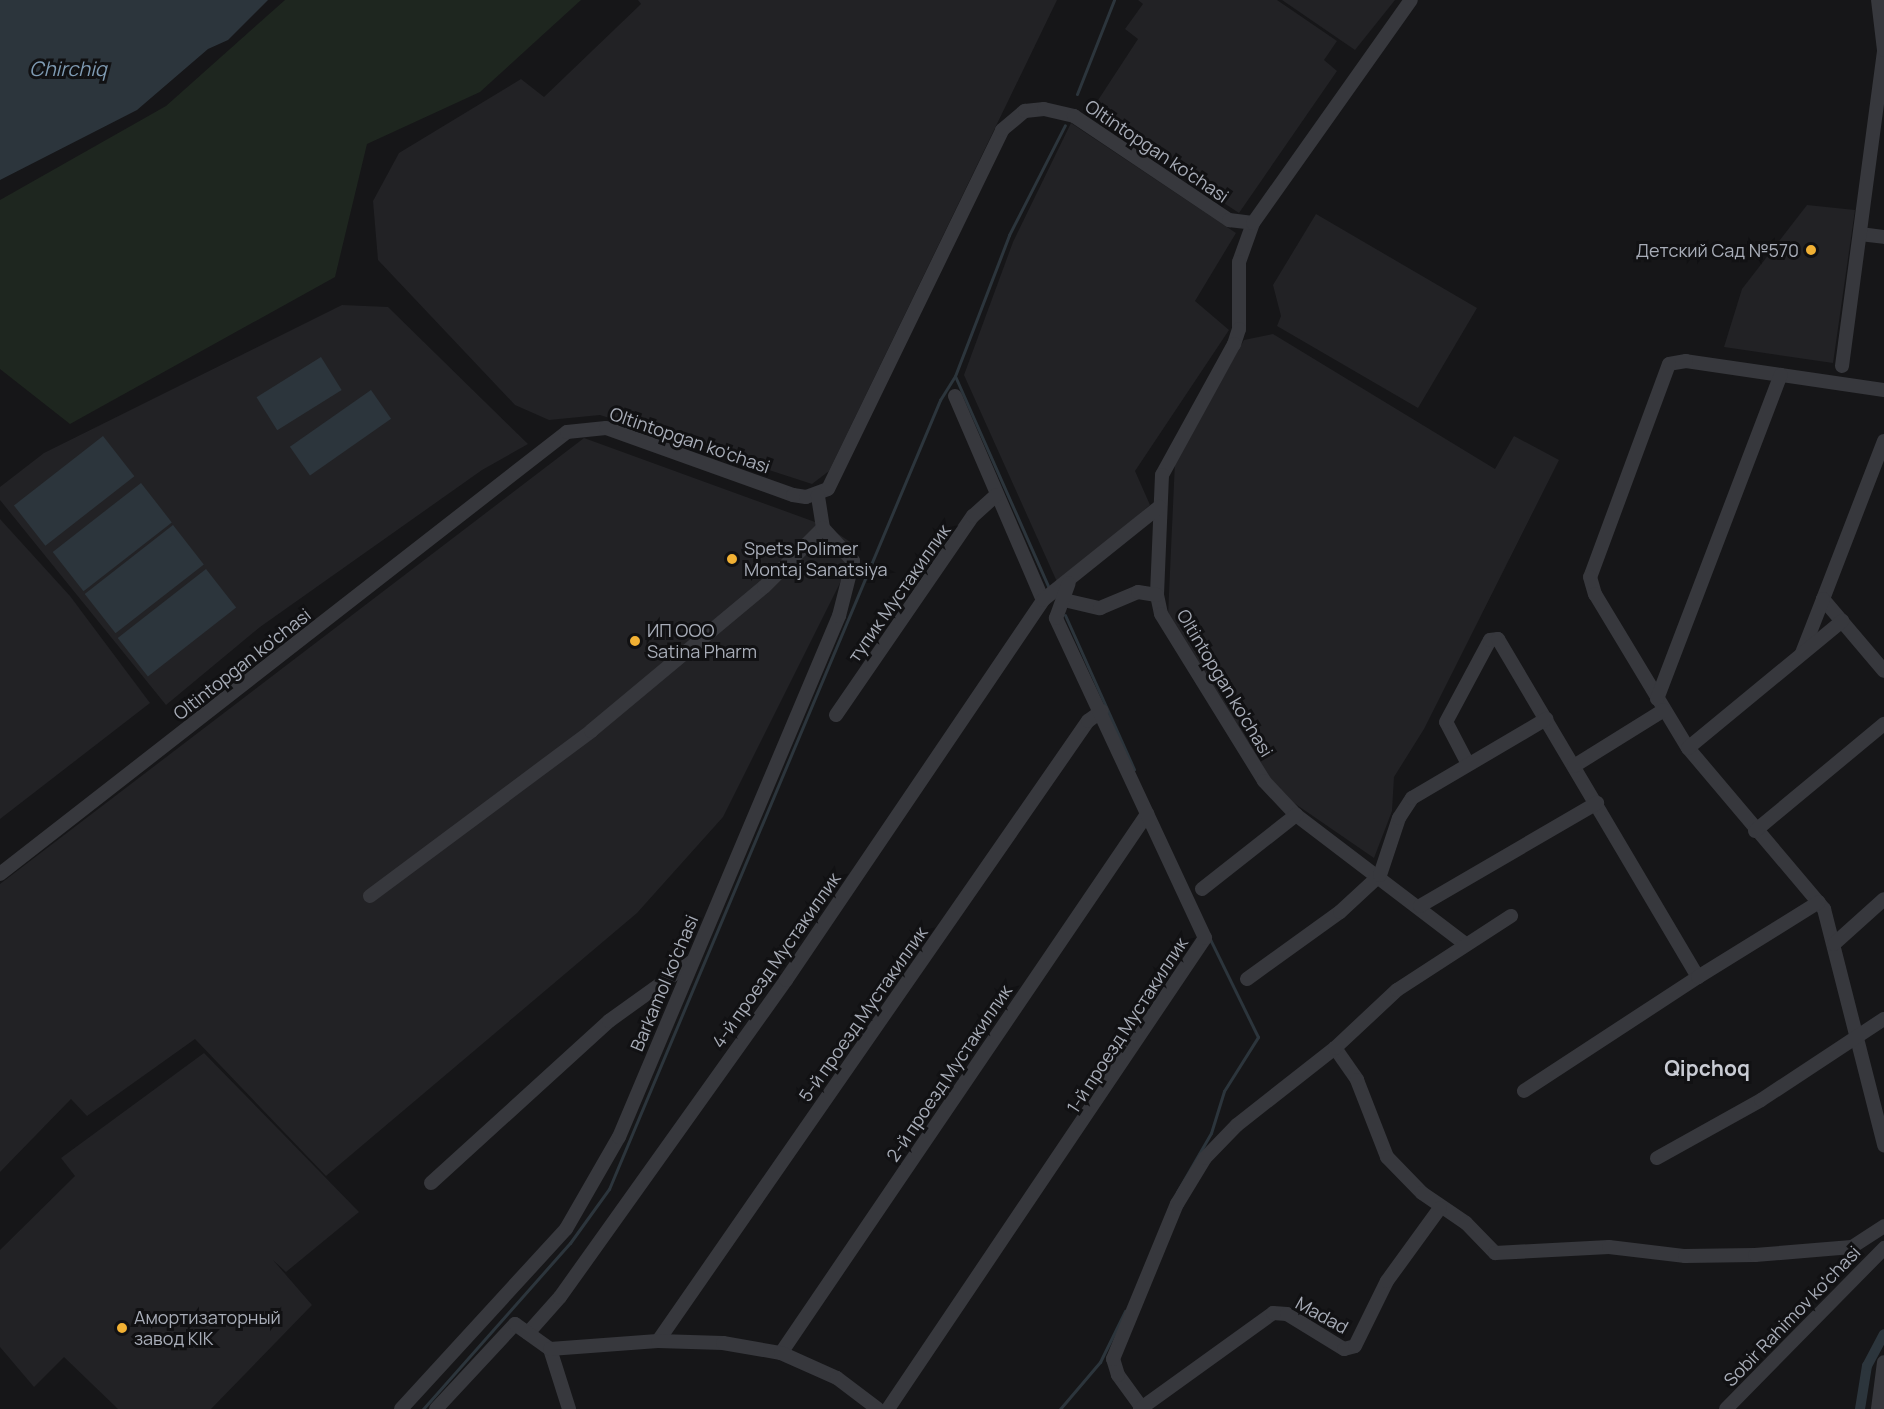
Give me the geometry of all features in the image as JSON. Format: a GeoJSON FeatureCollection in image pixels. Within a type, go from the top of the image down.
{"type":"FeatureCollection","features":[{"type":"Feature","properties":{"kind":"street","name":"Oltintopgan ko'chasi"},"geometry":{"type":"LineString","coordinates":[[1411,0],[1252,223],[1239,262],[1239,329],[1169,456],[1159,507],[1157,595],[1168,632],[1263,781],[1296,815],[1380,875],[1464,943]]}},
{"type":"Feature","properties":{"kind":"street"},"geometry":{"type":"LineString","coordinates":[[1842,366],[1884,50],[1878,0]]}},
{"type":"Feature","properties":{"kind":"street","name":"Oltintopgan ko'chasi"},"geometry":{"type":"LineString","coordinates":[[0,874],[567,432],[606,428],[793,495],[819,495],[832,483],[1011,120],[1025,111],[1044,109],[1074,116],[1229,220],[1252,223]]}},
{"type":"Feature","properties":{"kind":"street"},"geometry":{"type":"LineString","coordinates":[[1860,234],[1884,237]]}},
{"type":"Feature","properties":{"kind":"street"},"geometry":{"type":"LineString","coordinates":[[1884,390],[1676,361],[1666,370],[1590,577],[1595,594],[1688,748],[1755,831],[1819,902],[1834,944],[1856,1040],[1881,1113],[1884,1145]]}},
{"type":"Feature","properties":{"kind":"street"},"geometry":{"type":"LineString","coordinates":[[1574,766],[1661,704],[1781,375]]}},
{"type":"Feature","properties":{"kind":"street"},"geometry":{"type":"LineString","coordinates":[[955,396],[1040,604],[1056,618],[1069,583]]}},
{"type":"Feature","properties":{"kind":"street"},"geometry":{"type":"LineString","coordinates":[[1802,655],[1884,441]]}},
{"type":"Feature","properties":{"kind":"street"},"geometry":{"type":"LineString","coordinates":[[370,896],[591,731],[764,587],[823,528],[819,495]]}},
{"type":"Feature","properties":{"kind":"street","name":"тупик Мустакиллик"},"geometry":{"type":"LineString","coordinates":[[836,715],[974,516],[996,495]]}},
{"type":"Feature","properties":{"kind":"street"},"geometry":{"type":"LineString","coordinates":[[1040,604],[1069,583],[1159,507]]}},
{"type":"Feature","properties":{"kind":"street","name":"Barkamol ko'chasi"},"geometry":{"type":"LineString","coordinates":[[401,1409],[566,1229],[619,1137],[691,962],[767,793],[853,574],[853,561],[823,528]]}},
{"type":"Feature","properties":{"kind":"street"},"geometry":{"type":"LineString","coordinates":[[1064,600],[1100,608],[1138,592],[1157,595]]}},
{"type":"Feature","properties":{"kind":"street"},"geometry":{"type":"LineString","coordinates":[[1823,599],[1884,671]]}},
{"type":"Feature","properties":{"kind":"street","name":"4-й проезд Мустакиллик"},"geometry":{"type":"LineString","coordinates":[[528,1333],[635,1194],[1040,604]]}},
{"type":"Feature","properties":{"kind":"street","name":"1-й проезд Мустакиллик"},"geometry":{"type":"LineString","coordinates":[[888,1409],[1205,938],[1102,711],[1056,618]]}},
{"type":"Feature","properties":{"kind":"street"},"geometry":{"type":"LineString","coordinates":[[1688,748],[1842,621]]}},
{"type":"Feature","properties":{"kind":"street"},"geometry":{"type":"LineString","coordinates":[[1468,764],[1446,722],[1490,640],[1501,642],[1698,977]]}},
{"type":"Feature","properties":{"kind":"street","name":"5-й проезд Мустакиллик"},"geometry":{"type":"LineString","coordinates":[[658,1341],[1088,721],[1102,711]]}},
{"type":"Feature","properties":{"kind":"street"},"geometry":{"type":"LineString","coordinates":[[1247,979],[1340,912],[1380,875],[1405,806],[1468,764],[1546,719]]}},
{"type":"Feature","properties":{"kind":"street"},"geometry":{"type":"LineString","coordinates":[[1755,831],[1884,724]]}},
{"type":"Feature","properties":{"kind":"street"},"geometry":{"type":"LineString","coordinates":[[1420,906],[1597,802]]}},
{"type":"Feature","properties":{"kind":"street","name":"2-й проезд Мустакиллик"},"geometry":{"type":"LineString","coordinates":[[781,1353],[1147,814]]}},
{"type":"Feature","properties":{"kind":"street"},"geometry":{"type":"LineString","coordinates":[[1202,889],[1296,815]]}},
{"type":"Feature","properties":{"kind":"street"},"geometry":{"type":"LineString","coordinates":[[1834,944],[1884,899]]}},
{"type":"Feature","properties":{"kind":"street"},"geometry":{"type":"LineString","coordinates":[[1524,1091],[1698,977],[1819,902]]}},
{"type":"Feature","properties":{"kind":"street"},"geometry":{"type":"LineString","coordinates":[[1141,1408],[1118,1375],[1113,1359],[1188,1182],[1237,1125],[1335,1048],[1397,990],[1464,943],[1511,916]]}},
{"type":"Feature","properties":{"kind":"street"},"geometry":{"type":"LineString","coordinates":[[431,1183],[609,1021],[691,962]]}},
{"type":"Feature","properties":{"kind":"street"},"geometry":{"type":"LineString","coordinates":[[1657,1158],[1856,1040],[1884,1019]]}},
{"type":"Feature","properties":{"kind":"street"},"geometry":{"type":"LineString","coordinates":[[1335,1048],[1357,1080],[1380,1146],[1440,1208],[1466,1223],[1488,1248],[1508,1255],[1597,1247],[1685,1256],[1755,1255],[1852,1247],[1884,1226]]}},
{"type":"Feature","properties":{"kind":"street","name":"Madad"},"geometry":{"type":"LineString","coordinates":[[1141,1408],[1273,1313],[1287,1314],[1344,1349],[1355,1346],[1387,1281],[1440,1208]]}},
{"type":"Feature","properties":{"kind":"street","name":"Sobir Rahimov ko'chasi"},"geometry":{"type":"LineString","coordinates":[[1726,1409],[1884,1248]]}},
{"type":"Feature","properties":{"kind":"street"},"geometry":{"type":"LineString","coordinates":[[436,1409],[515,1324],[550,1349],[569,1409]]}},
{"type":"Feature","properties":{"kind":"street"},"geometry":{"type":"LineString","coordinates":[[550,1349],[658,1341],[723,1343],[781,1353],[837,1377],[878,1409]]}},
{"type":"Feature","properties":{"kind":"street"},"geometry":{"type":"LineString","coordinates":[[1878,1409],[1884,1362]]}},
{"type":"Feature","properties":{"kind":"shaded area"},"geometry":{"type":"Polygon","coordinates":[[[285,0],[581,0],[480,92],[367,144],[335,277],[70,424],[0,369],[0,200],[166,106],[285,0]]]}},
{"type":"Feature","properties":{"kind":"shaded area"},"geometry":{"type":"Polygon","coordinates":[[[638,0],[1057,0],[829,471],[812,484],[600,415],[549,420],[515,405],[378,260],[373,201],[399,153],[521,79],[544,97],[641,4],[638,0]]]}},
{"type":"Feature","properties":{"kind":"shaded area"},"geometry":{"type":"Polygon","coordinates":[[[1138,0],[1277,0],[1337,41],[1324,60],[1337,71],[1239,213],[1089,114],[1138,39],[1125,29],[1143,4],[1138,0]]]}},
{"type":"Feature","properties":{"kind":"shaded area"},"geometry":{"type":"Polygon","coordinates":[[[1282,0],[1395,0],[1355,50],[1282,0]]]}},
{"type":"Feature","properties":{"kind":"shaded area"},"geometry":{"type":"Polygon","coordinates":[[[1071,123],[1236,233],[1195,301],[1229,330],[1135,471],[1150,505],[1058,584],[964,375],[1013,242],[1071,123]]]}},
{"type":"Feature","properties":{"kind":"shaded area","name":"Детский Сад №570"},"geometry":{"type":"Polygon","coordinates":[[[1807,205],[1855,210],[1833,363],[1724,347],[1742,289],[1807,205]]]}},
{"type":"Feature","properties":{"kind":"shaded area"},"geometry":{"type":"Polygon","coordinates":[[[1316,214],[1477,308],[1418,408],[1277,326],[1281,316],[1273,285],[1316,214]]]}},
{"type":"Feature","properties":{"kind":"shaded area"},"geometry":{"type":"Polygon","coordinates":[[[342,305],[388,307],[528,444],[482,470],[260,627],[166,705],[0,500],[0,487],[44,453],[342,305]]]}},
{"type":"Feature","properties":{"kind":"shaded area"},"geometry":{"type":"Polygon","coordinates":[[[1273,334],[1495,469],[1514,436],[1559,460],[1424,729],[1394,777],[1392,811],[1374,858],[1294,803],[1257,764],[1168,616],[1175,461],[1244,340],[1273,334]]]}},
{"type":"Feature","properties":{"kind":"shaded area"},"geometry":{"type":"Polygon","coordinates":[[[584,438],[826,526],[858,547],[723,817],[637,913],[326,1176],[195,1039],[87,1116],[71,1099],[0,1172],[0,884],[584,438]]]}},
{"type":"Feature","properties":{"kind":"shaded area"},"geometry":{"type":"Polygon","coordinates":[[[0,519],[70,596],[150,703],[0,819],[0,519]]]}},
{"type":"Feature","properties":{"kind":"shaded area"},"geometry":{"type":"Polygon","coordinates":[[[204,1053],[359,1212],[286,1272],[273,1260],[312,1305],[211,1409],[118,1409],[64,1357],[34,1387],[0,1347],[0,1250],[75,1176],[61,1158],[204,1053]]]}},
{"type":"Feature","properties":{"kind":"water","name":"Chirchiq"},"geometry":{"type":"Polygon","coordinates":[[[0,0],[268,0],[228,40],[208,49],[137,110],[0,180],[0,0]]]}},
{"type":"Feature","properties":{"kind":"water"},"geometry":{"type":"Polygon","coordinates":[[[321,357],[342,390],[277,430],[257,397],[321,357]]]}},
{"type":"Feature","properties":{"kind":"water"},"geometry":{"type":"Polygon","coordinates":[[[371,390],[391,419],[310,475],[290,447],[371,390]]]}},
{"type":"Feature","properties":{"kind":"water"},"geometry":{"type":"Polygon","coordinates":[[[103,436],[134,476],[45,546],[14,506],[103,436]]]}},
{"type":"Feature","properties":{"kind":"water"},"geometry":{"type":"Polygon","coordinates":[[[141,483],[172,522],[84,591],[53,552],[141,483]]]}},
{"type":"Feature","properties":{"kind":"water"},"geometry":{"type":"Polygon","coordinates":[[[173,525],[204,564],[116,633],[85,594],[173,525]]]}},
{"type":"Feature","properties":{"kind":"water"},"geometry":{"type":"Polygon","coordinates":[[[206,569],[236,608],[148,677],[118,638],[206,569]]]}},
{"type":"Feature","properties":{"kind":"waterway"},"geometry":{"type":"LineString","coordinates":[[1077,94],[1114,0]]}},
{"type":"Feature","properties":{"kind":"waterway"},"geometry":{"type":"LineString","coordinates":[[423,1409],[570,1243],[609,1189],[940,400],[955,376],[1009,235],[1065,125]]}},
{"type":"Feature","properties":{"kind":"waterway"},"geometry":{"type":"LineString","coordinates":[[955,376],[1049,588]]}},
{"type":"Feature","properties":{"kind":"waterway"},"geometry":{"type":"LineString","coordinates":[[1065,615],[1134,769]]}},
{"type":"Feature","properties":{"kind":"waterway"},"geometry":{"type":"LineString","coordinates":[[1177,1192],[1211,1133],[1224,1091],[1258,1037],[1209,937]]}},
{"type":"Feature","properties":{"kind":"waterway"},"geometry":{"type":"LineString","coordinates":[[1060,1409],[1100,1362],[1125,1311]]}},
{"type":"Feature","properties":{"kind":"waterway"},"geometry":{"type":"LineString","coordinates":[[1860,1409],[1867,1366],[1884,1334]]}},
{"type":"Feature","properties":{"kind":"place","name":"Детский Сад №570"},"geometry":{"type":"Point","coordinates":[1811,250]}},
{"type":"Feature","properties":{"kind":"place","name":"Spets Polimer Montaj Sanatsiya"},"geometry":{"type":"Point","coordinates":[732,559]}},
{"type":"Feature","properties":{"kind":"place","name":"ИП ООО Satina Pharm"},"geometry":{"type":"Point","coordinates":[635,641]}},
{"type":"Feature","properties":{"kind":"place","name":"Амортизаторный завод KIK"},"geometry":{"type":"Point","coordinates":[122,1328]}},
{"type":"Feature","properties":{"kind":"district","name":"Qipchoq"},"geometry":{"type":"Point","coordinates":[1707,1068]}}]}
